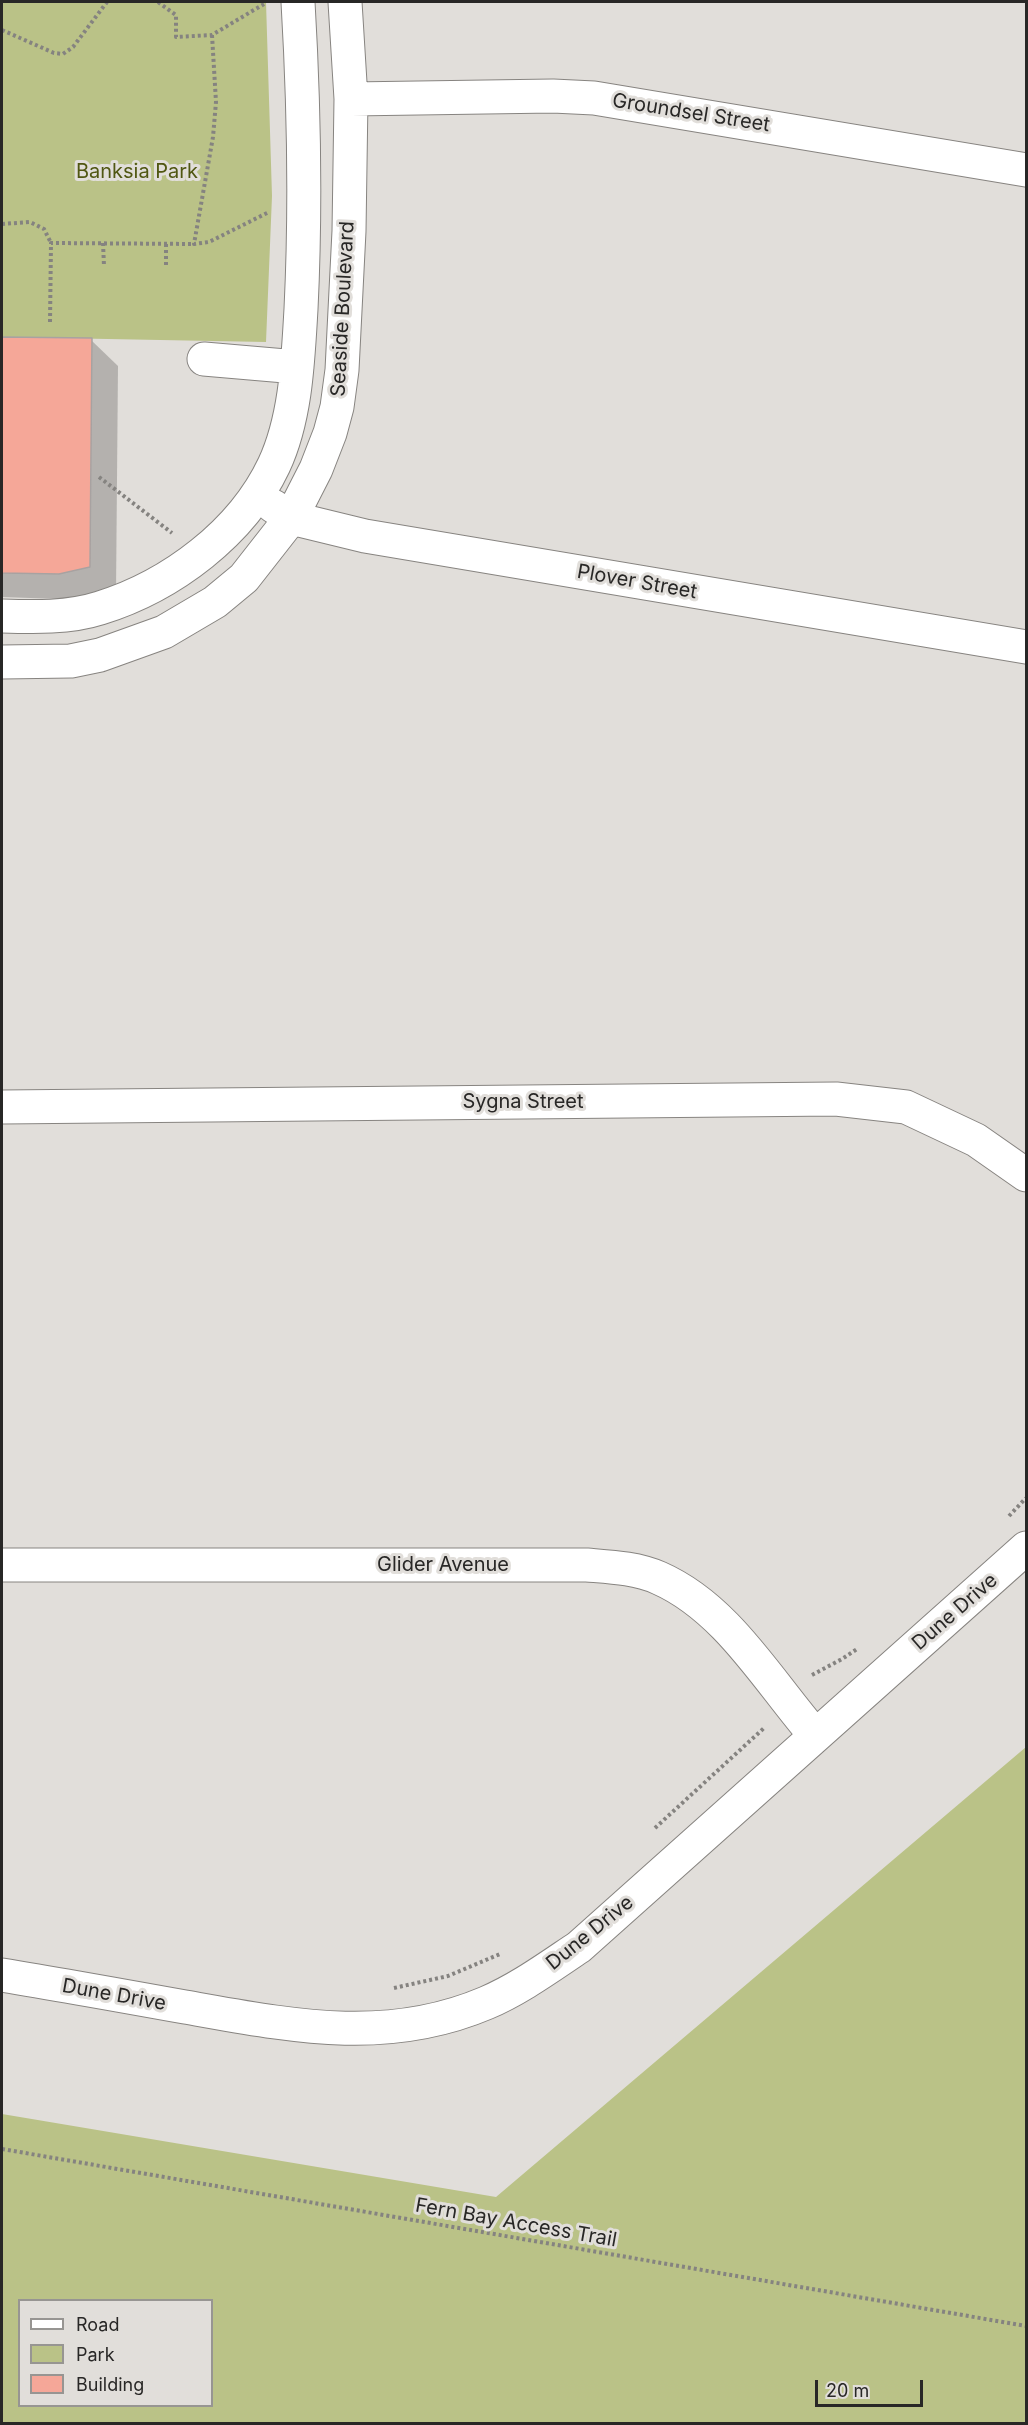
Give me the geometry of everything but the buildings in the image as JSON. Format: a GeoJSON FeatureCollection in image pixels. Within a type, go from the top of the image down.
{"type":"FeatureCollection","features":[{"type":"Feature","properties":{"kind":"street"},"geometry":{"type":"LineString","coordinates":[[2,616],[30,617],[78,613],[99,609],[150,588],[200,554],[229,527],[256,494],[274,464],[288,423],[297,367],[303,273],[304,130],[298,2]]}},
{"type":"Feature","properties":{"kind":"street","name":"Seaside Boulevard"},"geometry":{"type":"LineString","coordinates":[[2,662],[71,661],[123,648],[164,632],[214,602],[244,578],[291,518],[316,469],[337,407],[345,333],[351,99],[345,2]]}},
{"type":"Feature","properties":{"kind":"street","name":"Groundsel Street"},"geometry":{"type":"LineString","coordinates":[[351,99],[553,96],[594,98],[1026,170]]}},
{"type":"Feature","properties":{"kind":"street"},"geometry":{"type":"LineString","coordinates":[[204,359],[297,367]]}},
{"type":"Feature","properties":{"kind":"street","name":"Plover Street"},"geometry":{"type":"LineString","coordinates":[[256,494],[291,518],[365,536],[1026,647]]}},
{"type":"Feature","properties":{"kind":"street","name":"Sygna Street"},"geometry":{"type":"LineString","coordinates":[[2,1107],[836,1099],[906,1107],[976,1140],[1026,1175]]}},
{"type":"Feature","properties":{"kind":"street","name":"Dune Drive"},"geometry":{"type":"LineString","coordinates":[[2,1975],[274,2023],[345,2030],[392,2028],[440,2018],[485,2003],[532,1979],[579,1947],[1026,1548]]}},
{"type":"Feature","properties":{"kind":"street","name":"Glider Avenue"},"geometry":{"type":"LineString","coordinates":[[2,1565],[587,1565],[622,1568],[658,1578],[720,1619],[815,1735]]}},
{"type":"Feature","properties":{"kind":"path"},"geometry":{"type":"LineString","coordinates":[[2,30],[54,53],[63,54],[73,47],[107,2]]}},
{"type":"Feature","properties":{"kind":"path"},"geometry":{"type":"LineString","coordinates":[[158,2],[176,15],[176,37],[212,35],[269,2]]}},
{"type":"Feature","properties":{"kind":"path"},"geometry":{"type":"LineString","coordinates":[[194,244],[215,114],[212,35]]}},
{"type":"Feature","properties":{"kind":"path"},"geometry":{"type":"LineString","coordinates":[[51,243],[194,244],[208,242],[277,208]]}},
{"type":"Feature","properties":{"kind":"path"},"geometry":{"type":"LineString","coordinates":[[2,224],[30,222],[45,229],[51,243],[50,322]]}},
{"type":"Feature","properties":{"kind":"path"},"geometry":{"type":"LineString","coordinates":[[103,243],[104,266]]}},
{"type":"Feature","properties":{"kind":"path"},"geometry":{"type":"LineString","coordinates":[[166,244],[166,267]]}},
{"type":"Feature","properties":{"kind":"path"},"geometry":{"type":"LineString","coordinates":[[99,477],[175,536]]}},
{"type":"Feature","properties":{"kind":"path"},"geometry":{"type":"LineString","coordinates":[[648,1834],[765,1726]]}},
{"type":"Feature","properties":{"kind":"path"},"geometry":{"type":"LineString","coordinates":[[385,1989],[448,1976],[501,1953]]}},
{"type":"Feature","properties":{"kind":"path","name":"Fern Bay Access Trail"},"geometry":{"type":"LineString","coordinates":[[2,2149],[1026,2326]]}},
{"type":"Feature","properties":{"kind":"green space","name":"Banksia Park"},"geometry":{"type":"Polygon","coordinates":[[[2,2],[266,2],[272,196],[266,342],[2,337],[2,2]]]}},
{"type":"Feature","properties":{"kind":"green space"},"geometry":{"type":"Polygon","coordinates":[[[1026,1747],[1026,2423],[2,2423],[2,2114],[496,2197],[1026,1747]]]}}]}
